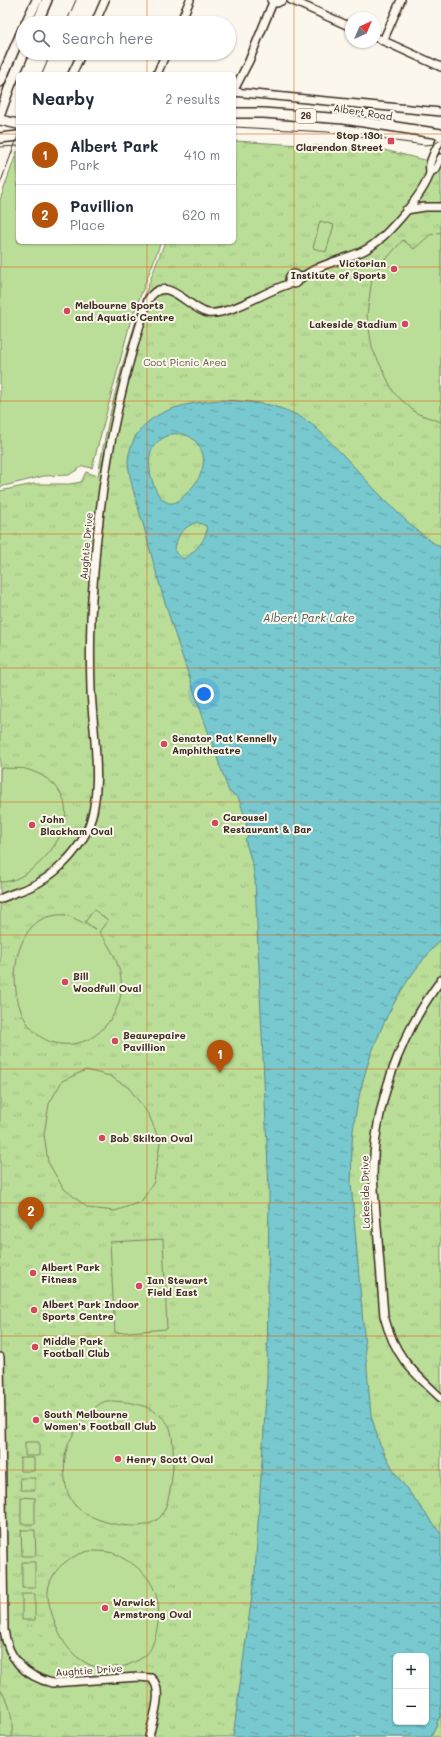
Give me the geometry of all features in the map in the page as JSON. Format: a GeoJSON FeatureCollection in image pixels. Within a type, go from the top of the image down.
{"type":"FeatureCollection","features":[{"type":"Feature","properties":{"kind":"main road"},"geometry":{"type":"LineString","coordinates":[[29,16],[37,0]]}},
{"type":"Feature","properties":{"kind":"main road"},"geometry":{"type":"LineString","coordinates":[[40,16],[47,0]]}},
{"type":"Feature","properties":{"kind":"main road"},"geometry":{"type":"LineString","coordinates":[[0,82],[16,46]]}},
{"type":"Feature","properties":{"kind":"main road"},"geometry":{"type":"LineString","coordinates":[[0,114],[21,60]]}},
{"type":"Feature","properties":{"kind":"main road","name":"Albert Road"},"geometry":{"type":"LineString","coordinates":[[236,113],[263,112],[344,119],[441,134]]}},
{"type":"Feature","properties":{"kind":"main road"},"geometry":{"type":"LineString","coordinates":[[0,120],[16,124]]}},
{"type":"Feature","properties":{"kind":"main road"},"geometry":{"type":"LineString","coordinates":[[0,138],[16,136]]}},
{"type":"Feature","properties":{"kind":"street"},"geometry":{"type":"LineString","coordinates":[[98,16],[105,0]]}},
{"type":"Feature","properties":{"kind":"street"},"geometry":{"type":"LineString","coordinates":[[183,16],[190,0]]}},
{"type":"Feature","properties":{"kind":"street"},"geometry":{"type":"LineString","coordinates":[[236,87],[249,61],[272,1],[277,3],[284,0]]}},
{"type":"Feature","properties":{"kind":"street"},"geometry":{"type":"LineString","coordinates":[[291,0],[345,24]]}},
{"type":"Feature","properties":{"kind":"street"},"geometry":{"type":"LineString","coordinates":[[401,0],[383,41],[441,67]]}},
{"type":"Feature","properties":{"kind":"street"},"geometry":{"type":"LineString","coordinates":[[73,72],[79,60]]}},
{"type":"Feature","properties":{"kind":"street"},"geometry":{"type":"LineString","coordinates":[[158,72],[163,60]]}},
{"type":"Feature","properties":{"kind":"street","name":"Albert Road"},"geometry":{"type":"LineString","coordinates":[[236,91],[441,112]]}},
{"type":"Feature","properties":{"kind":"street","name":"Aughtie Drive"},"geometry":{"type":"LineString","coordinates":[[430,172],[429,165],[441,139]]}},
{"type":"Feature","properties":{"kind":"street","name":"Aughtie Drive"},"geometry":{"type":"LineString","coordinates":[[0,899],[31,887],[53,873],[68,858],[80,842],[92,816],[96,796],[96,779],[91,690],[91,643],[93,586],[101,497],[116,415],[148,300],[155,292],[166,289],[207,313],[216,313],[229,310],[294,278],[367,249],[378,242],[406,210],[430,172],[436,169],[441,158]]}},
{"type":"Feature","properties":{"kind":"street"},"geometry":{"type":"LineString","coordinates":[[406,210],[426,207],[441,208]]}},
{"type":"Feature","properties":{"kind":"street","name":"Lakeside Drive"},"geometry":{"type":"LineString","coordinates":[[441,980],[414,1023],[401,1048],[389,1081],[376,1139],[373,1176],[384,1316],[388,1331],[396,1349],[407,1366],[441,1398]]}},
{"type":"Feature","properties":{"kind":"street","name":"Aughtie Drive"},"geometry":{"type":"LineString","coordinates":[[0,1357],[4,1630],[6,1644],[18,1665],[32,1676],[45,1681],[57,1683],[138,1677],[151,1678],[156,1684],[158,1691],[149,1737]]}},
{"type":"Feature","properties":{"kind":"green space","name":"Coot Picnic Area"},"geometry":{"type":"Polygon","coordinates":[[[236,141],[384,150],[441,164],[441,1737],[0,1737],[0,491],[33,484],[70,484],[81,482],[86,472],[98,476],[103,446],[117,387],[143,299],[164,244],[236,244],[236,141]]]}},
{"type":"Feature","properties":{"kind":"green space","name":"Melbourne Sports and Aquatic Centre"},"geometry":{"type":"Polygon","coordinates":[[[16,154],[16,244],[160,244],[130,323],[92,468],[83,466],[69,475],[44,476],[0,487],[0,200],[16,154]]]}},
{"type":"Feature","properties":{"kind":"green space"},"geometry":{"type":"Polygon","coordinates":[[[320,221],[334,225],[326,252],[313,248],[320,221]]]}},
{"type":"Feature","properties":{"kind":"green space","name":"Lakeside Stadium"},"geometry":{"type":"Polygon","coordinates":[[[441,232],[441,422],[416,413],[394,393],[372,348],[367,315],[372,278],[385,258],[387,258],[403,240],[414,249],[430,235],[441,232]]]}},
{"type":"Feature","properties":{"kind":"green space","name":"John Blackham Oval"},"geometry":{"type":"Polygon","coordinates":[[[0,769],[26,769],[46,778],[57,788],[64,800],[66,814],[63,827],[57,841],[48,854],[36,866],[23,875],[10,881],[0,882],[0,769]]]}},
{"type":"Feature","properties":{"kind":"green space","name":"Bill Woodfull Oval"},"geometry":{"type":"Polygon","coordinates":[[[94,910],[108,920],[99,932],[107,943],[118,966],[121,978],[119,1002],[114,1014],[106,1025],[92,1038],[73,1044],[50,1041],[32,1030],[21,1011],[16,989],[16,966],[21,944],[32,927],[47,917],[65,915],[95,929],[85,922],[94,910]]]}},
{"type":"Feature","properties":{"kind":"green space","name":"Bob Skilton Oval"},"geometry":{"type":"Polygon","coordinates":[[[86,1070],[110,1076],[129,1088],[149,1115],[160,1142],[154,1182],[141,1202],[115,1211],[88,1208],[63,1188],[48,1162],[44,1134],[49,1104],[62,1081],[86,1070]]]}},
{"type":"Feature","properties":{"kind":"green space","name":"Ian Stewart Field East"},"geometry":{"type":"Polygon","coordinates":[[[163,1239],[167,1329],[115,1333],[110,1242],[163,1239]]]}},
{"type":"Feature","properties":{"kind":"green space","name":"Henry Scott Oval"},"geometry":{"type":"Polygon","coordinates":[[[106,1401],[132,1403],[148,1408],[162,1417],[168,1424],[171,1432],[173,1458],[167,1502],[163,1513],[158,1519],[142,1526],[114,1524],[87,1514],[74,1504],[65,1482],[64,1469],[66,1452],[71,1438],[87,1416],[98,1405],[106,1401]]]}},
{"type":"Feature","properties":{"kind":"green space"},"geometry":{"type":"Polygon","coordinates":[[[25,1442],[39,1442],[39,1456],[25,1456],[25,1442]]]}},
{"type":"Feature","properties":{"kind":"green space"},"geometry":{"type":"Polygon","coordinates":[[[20,1458],[34,1458],[34,1471],[20,1471],[20,1458]]]}},
{"type":"Feature","properties":{"kind":"green space"},"geometry":{"type":"Polygon","coordinates":[[[20,1478],[35,1478],[35,1490],[21,1490],[20,1478]]]}},
{"type":"Feature","properties":{"kind":"green space"},"geometry":{"type":"Polygon","coordinates":[[[21,1497],[35,1498],[35,1524],[21,1524],[21,1497]]]}},
{"type":"Feature","properties":{"kind":"green space"},"geometry":{"type":"Polygon","coordinates":[[[21,1530],[35,1530],[36,1556],[22,1556],[21,1530]]]}},
{"type":"Feature","properties":{"kind":"green space","name":"Warwick Armstrong Oval"},"geometry":{"type":"Polygon","coordinates":[[[89,1551],[110,1552],[137,1567],[153,1586],[157,1597],[158,1621],[152,1646],[143,1657],[126,1666],[97,1667],[82,1660],[66,1646],[56,1627],[48,1594],[53,1576],[68,1560],[89,1551]]]}},
{"type":"Feature","properties":{"kind":"green space"},"geometry":{"type":"Polygon","coordinates":[[[22,1562],[35,1562],[35,1588],[22,1588],[22,1562]]]}},
{"type":"Feature","properties":{"kind":"green space"},"geometry":{"type":"Polygon","coordinates":[[[22,1594],[35,1594],[35,1620],[22,1620],[22,1594]]]}},
{"type":"Feature","properties":{"kind":"green space"},"geometry":{"type":"Polygon","coordinates":[[[0,1689],[9,1706],[12,1724],[12,1737],[0,1737],[0,1689]]]}},
{"type":"Feature","properties":{"kind":"water","name":"Albert Park Lake"},"geometry":{"type":"Polygon","coordinates":[[[222,400],[252,402],[280,408],[306,420],[344,456],[402,517],[441,548],[441,940],[407,981],[382,1028],[372,1053],[357,1105],[352,1144],[351,1183],[371,1415],[379,1442],[395,1473],[441,1534],[441,1714],[431,1737],[233,1737],[255,1572],[267,1379],[269,1191],[255,881],[253,867],[245,839],[248,836],[246,819],[238,797],[229,792],[185,664],[164,600],[133,489],[128,462],[132,444],[138,432],[147,423],[158,415],[170,410],[196,403],[222,400]],[[171,434],[160,440],[151,452],[150,467],[153,484],[160,497],[168,503],[174,503],[185,495],[196,482],[202,469],[203,455],[200,448],[191,437],[171,434]],[[197,522],[184,530],[176,542],[175,552],[183,559],[195,550],[203,540],[207,530],[206,526],[197,522]]]}},
{"type":"Feature","properties":{"kind":"tram line"},"geometry":{"type":"LineString","coordinates":[[69,16],[76,0]]}},
{"type":"Feature","properties":{"kind":"tram line"},"geometry":{"type":"LineString","coordinates":[[43,72],[48,60]]}},
{"type":"Feature","properties":{"kind":"tram line"},"geometry":{"type":"LineString","coordinates":[[236,127],[327,132],[425,145],[434,144],[441,140]]}},
{"type":"Feature","properties":{"kind":"tram line"},"geometry":{"type":"LineString","coordinates":[[0,184],[16,141]]}},
{"type":"Feature","properties":{"kind":"tram line"},"geometry":{"type":"LineString","coordinates":[[0,147],[16,146]]}},
{"type":"Feature","properties":{"kind":"place","name":"Stop 130: Clarendon Street"},"geometry":{"type":"Point","coordinates":[391,141]}},
{"type":"Feature","properties":{"kind":"place","name":"Victorian Institute of Sports"},"geometry":{"type":"Point","coordinates":[394,269]}},
{"type":"Feature","properties":{"kind":"place","name":"Melbourne Sports and Aquatic Centre"},"geometry":{"type":"Point","coordinates":[67,311]}},
{"type":"Feature","properties":{"kind":"place","name":"Lakeside Stadium"},"geometry":{"type":"Point","coordinates":[405,324]}},
{"type":"Feature","properties":{"kind":"place","name":"Senator Pat Kennelly Amphitheatre"},"geometry":{"type":"Point","coordinates":[164,744]}},
{"type":"Feature","properties":{"kind":"place","name":"Carousel Restaurant & Bar"},"geometry":{"type":"Point","coordinates":[215,823]}},
{"type":"Feature","properties":{"kind":"place","name":"John Blackham Oval"},"geometry":{"type":"Point","coordinates":[32,825]}},
{"type":"Feature","properties":{"kind":"place","name":"Bill Woodfull Oval"},"geometry":{"type":"Point","coordinates":[65,982]}},
{"type":"Feature","properties":{"kind":"place","name":"Beaurepaire Pavillion"},"geometry":{"type":"Point","coordinates":[115,1041]}},
{"type":"Feature","properties":{"kind":"place","name":"Albert Park"},"geometry":{"type":"Point","coordinates":[220,1073]}},
{"type":"Feature","properties":{"kind":"place","name":"Bob Skilton Oval"},"geometry":{"type":"Point","coordinates":[102,1138]}},
{"type":"Feature","properties":{"kind":"place","name":"Pavillion"},"geometry":{"type":"Point","coordinates":[31,1230]}},
{"type":"Feature","properties":{"kind":"place","name":"Albert Park Fitness"},"geometry":{"type":"Point","coordinates":[33,1273]}},
{"type":"Feature","properties":{"kind":"place","name":"Ian Stewart Field East"},"geometry":{"type":"Point","coordinates":[139,1286]}},
{"type":"Feature","properties":{"kind":"place","name":"Albert Park Indoor Sports Centre"},"geometry":{"type":"Point","coordinates":[34,1310]}},
{"type":"Feature","properties":{"kind":"place","name":"Middle Park Football Club"},"geometry":{"type":"Point","coordinates":[35,1347]}},
{"type":"Feature","properties":{"kind":"place","name":"South Melbourne Women's Football Club"},"geometry":{"type":"Point","coordinates":[36,1420]}},
{"type":"Feature","properties":{"kind":"place","name":"Henry Scott Oval"},"geometry":{"type":"Point","coordinates":[118,1459]}},
{"type":"Feature","properties":{"kind":"place","name":"Warwick Armstrong Oval"},"geometry":{"type":"Point","coordinates":[105,1608]}}]}
